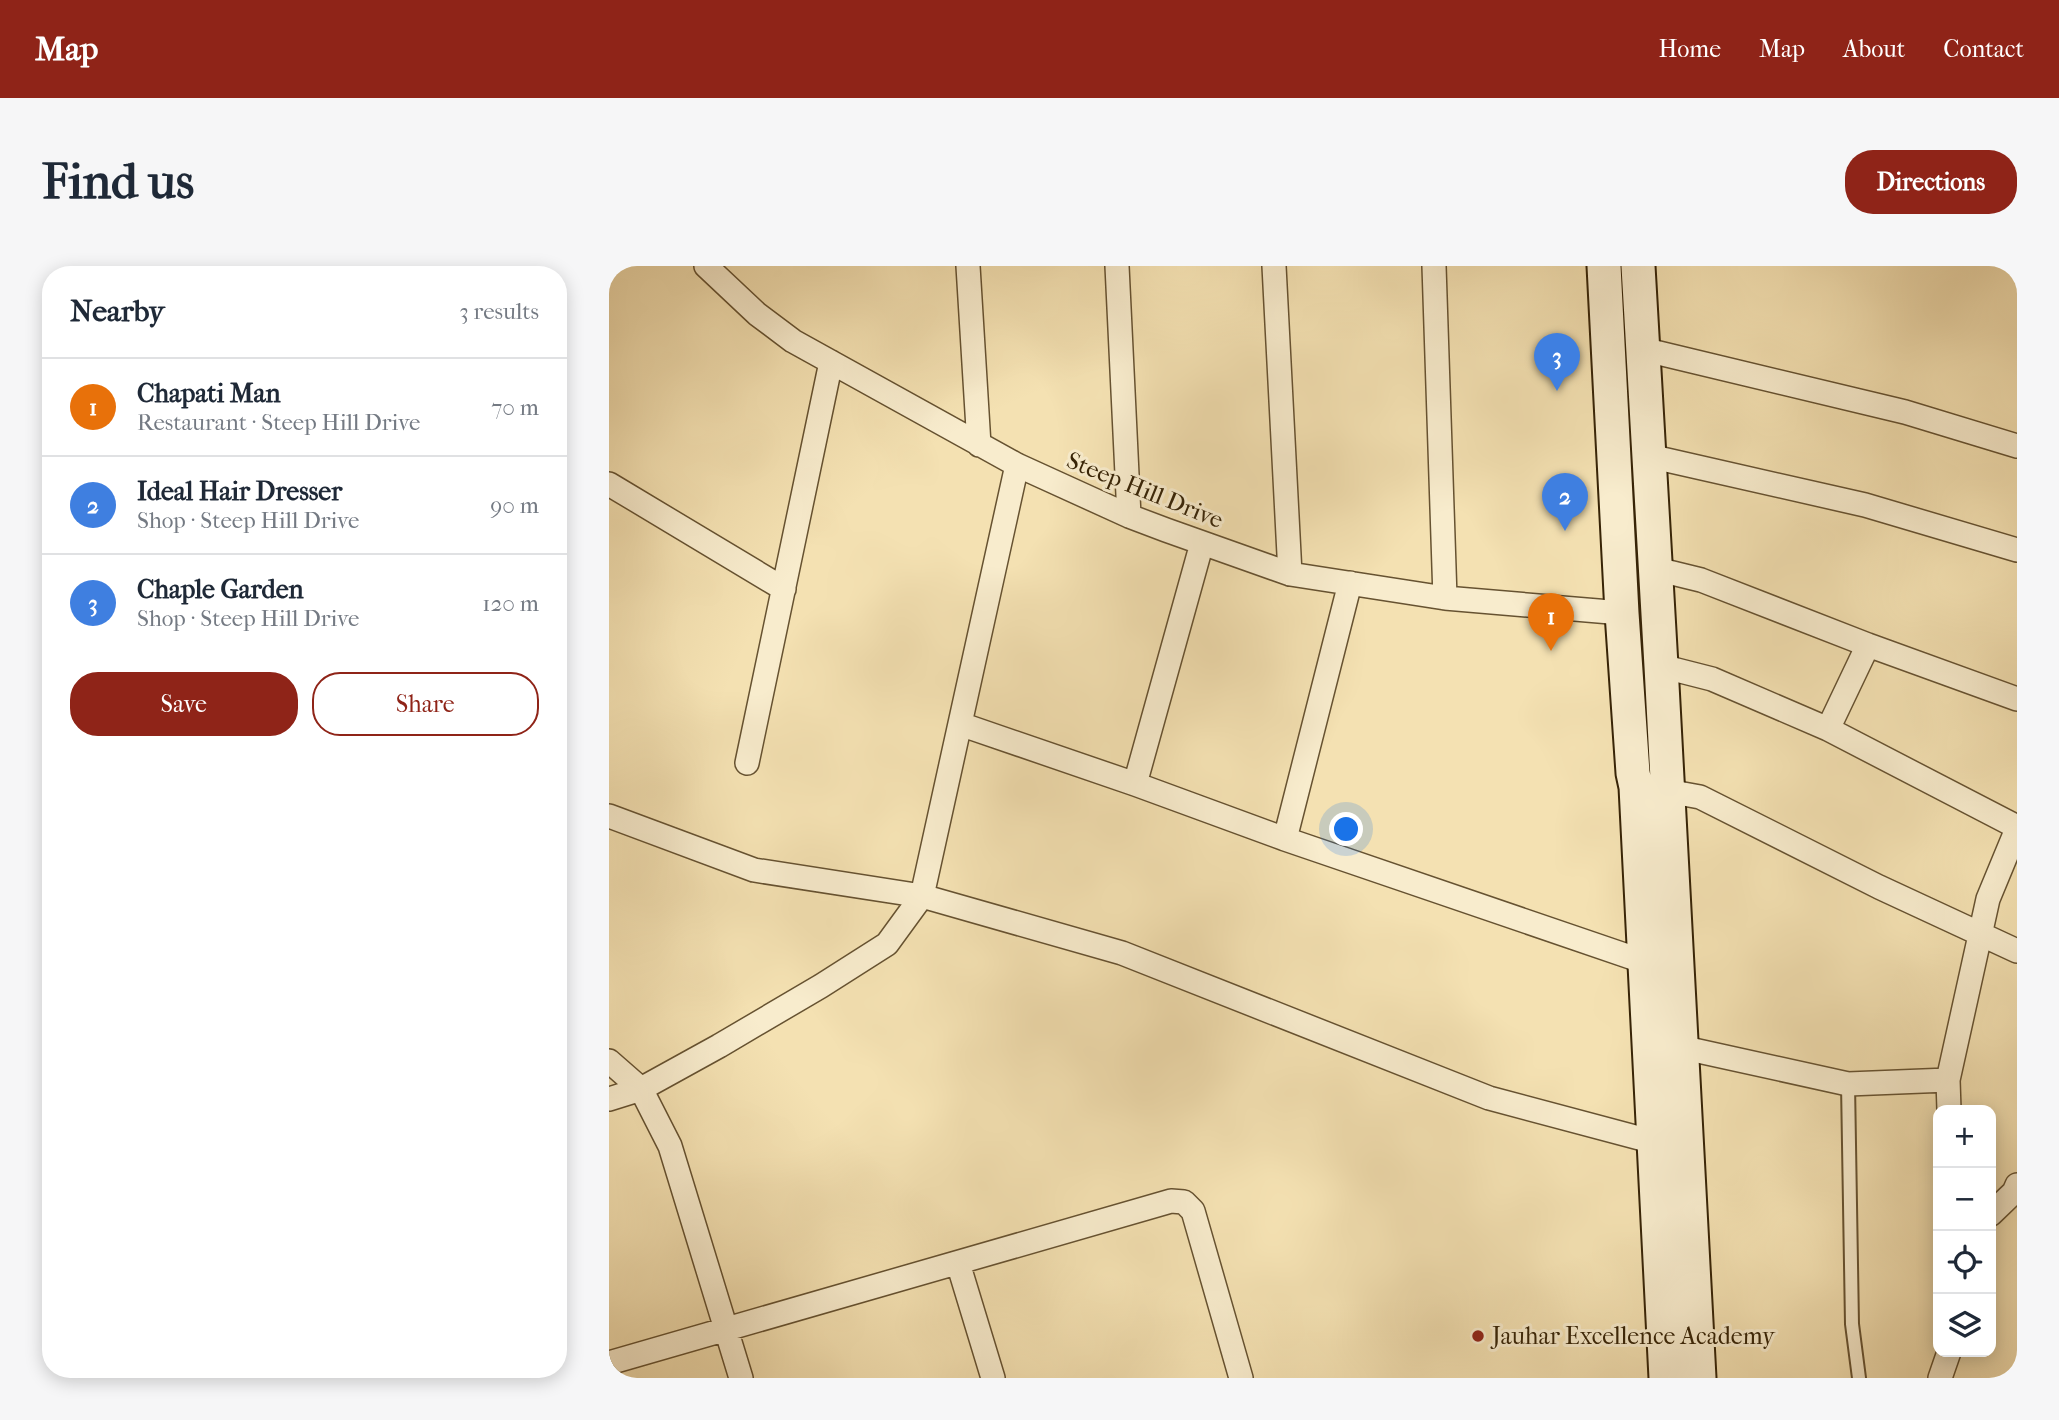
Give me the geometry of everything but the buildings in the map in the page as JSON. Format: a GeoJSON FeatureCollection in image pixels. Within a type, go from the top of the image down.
{"type":"FeatureCollection","features":[{"type":"Feature","properties":{"kind":"street","name":"Steep Hill Drive"},"geometry":{"type":"LineString","coordinates":[[706,266],[766,321],[793,341],[1017,465],[1129,516],[1290,573],[1445,598],[1622,613]]}},
{"type":"Feature","properties":{"kind":"street"},"geometry":{"type":"LineString","coordinates":[[968,266],[979,445]]}},
{"type":"Feature","properties":{"kind":"street"},"geometry":{"type":"LineString","coordinates":[[1117,266],[1129,516]]}},
{"type":"Feature","properties":{"kind":"street"},"geometry":{"type":"LineString","coordinates":[[1274,266],[1290,573]]}},
{"type":"Feature","properties":{"kind":"street"},"geometry":{"type":"LineString","coordinates":[[1434,266],[1445,598]]}},
{"type":"Feature","properties":{"kind":"street"},"geometry":{"type":"LineString","coordinates":[[1604,266],[1633,773],[1652,789],[1700,797],[1879,887],[2017,951]]}},
{"type":"Feature","properties":{"kind":"street"},"geometry":{"type":"LineString","coordinates":[[1638,266],[1661,666],[1652,789],[1645,962],[1666,1378]]}},
{"type":"Feature","properties":{"kind":"street"},"geometry":{"type":"LineString","coordinates":[[1642,349],[1905,412],[2017,446]]}},
{"type":"Feature","properties":{"kind":"street"},"geometry":{"type":"LineString","coordinates":[[747,763],[831,362]]}},
{"type":"Feature","properties":{"kind":"street"},"geometry":{"type":"LineString","coordinates":[[1649,456],[1865,505],[2017,550]]}},
{"type":"Feature","properties":{"kind":"street"},"geometry":{"type":"LineString","coordinates":[[609,1099],[641,1089],[787,1006],[887,944],[922,896],[1017,465]]}},
{"type":"Feature","properties":{"kind":"street"},"geometry":{"type":"LineString","coordinates":[[609,484],[784,589]]}},
{"type":"Feature","properties":{"kind":"street"},"geometry":{"type":"LineString","coordinates":[[1135,784],[1202,542]]}},
{"type":"Feature","properties":{"kind":"street"},"geometry":{"type":"LineString","coordinates":[[1656,569],[1701,580],[2017,699]]}},
{"type":"Feature","properties":{"kind":"street"},"geometry":{"type":"LineString","coordinates":[[1285,839],[1350,583]]}},
{"type":"Feature","properties":{"kind":"street"},"geometry":{"type":"LineString","coordinates":[[1828,729],[1868,645]]}},
{"type":"Feature","properties":{"kind":"street"},"geometry":{"type":"LineString","coordinates":[[1661,666],[1712,679],[1828,729],[2017,828],[1987,900],[1948,1080],[1949,1105]]}},
{"type":"Feature","properties":{"kind":"street"},"geometry":{"type":"LineString","coordinates":[[960,724],[1645,962]]}},
{"type":"Feature","properties":{"kind":"street"},"geometry":{"type":"LineString","coordinates":[[1652,789],[1680,1047],[1699,1378]]}},
{"type":"Feature","properties":{"kind":"street"},"geometry":{"type":"LineString","coordinates":[[609,816],[754,870],[922,896],[1122,953],[1489,1098],[1654,1142]]}},
{"type":"Feature","properties":{"kind":"street"},"geometry":{"type":"LineString","coordinates":[[1680,1047],[1848,1084],[1948,1080]]}},
{"type":"Feature","properties":{"kind":"street"},"geometry":{"type":"LineString","coordinates":[[609,1061],[641,1089],[670,1146],[741,1378]]}},
{"type":"Feature","properties":{"kind":"street"},"geometry":{"type":"LineString","coordinates":[[1996,1209],[2016,1190]]}},
{"type":"Feature","properties":{"kind":"street"},"geometry":{"type":"LineString","coordinates":[[609,1363],[958,1264],[1171,1200],[1184,1202],[1193,1211],[1241,1378]]}},
{"type":"Feature","properties":{"kind":"street"},"geometry":{"type":"LineString","coordinates":[[958,1264],[993,1378]]}},
{"type":"Feature","properties":{"kind":"street"},"geometry":{"type":"LineString","coordinates":[[1940,1378],[1947,1357]]}},
{"type":"Feature","properties":{"kind":"lane"},"geometry":{"type":"LineString","coordinates":[[1848,1084],[1852,1324],[1859,1378]]}},
{"type":"Feature","properties":{"kind":"place","name":"Chaple Garden"},"geometry":{"type":"Point","coordinates":[1557,391]}},
{"type":"Feature","properties":{"kind":"place","name":"Ideal Hair Dresser"},"geometry":{"type":"Point","coordinates":[1565,531]}},
{"type":"Feature","properties":{"kind":"place","name":"Chapati Man"},"geometry":{"type":"Point","coordinates":[1551,651]}},
{"type":"Feature","properties":{"kind":"place","name":"Jauhar Excellence Academy"},"geometry":{"type":"Point","coordinates":[1478,1336]}}]}
